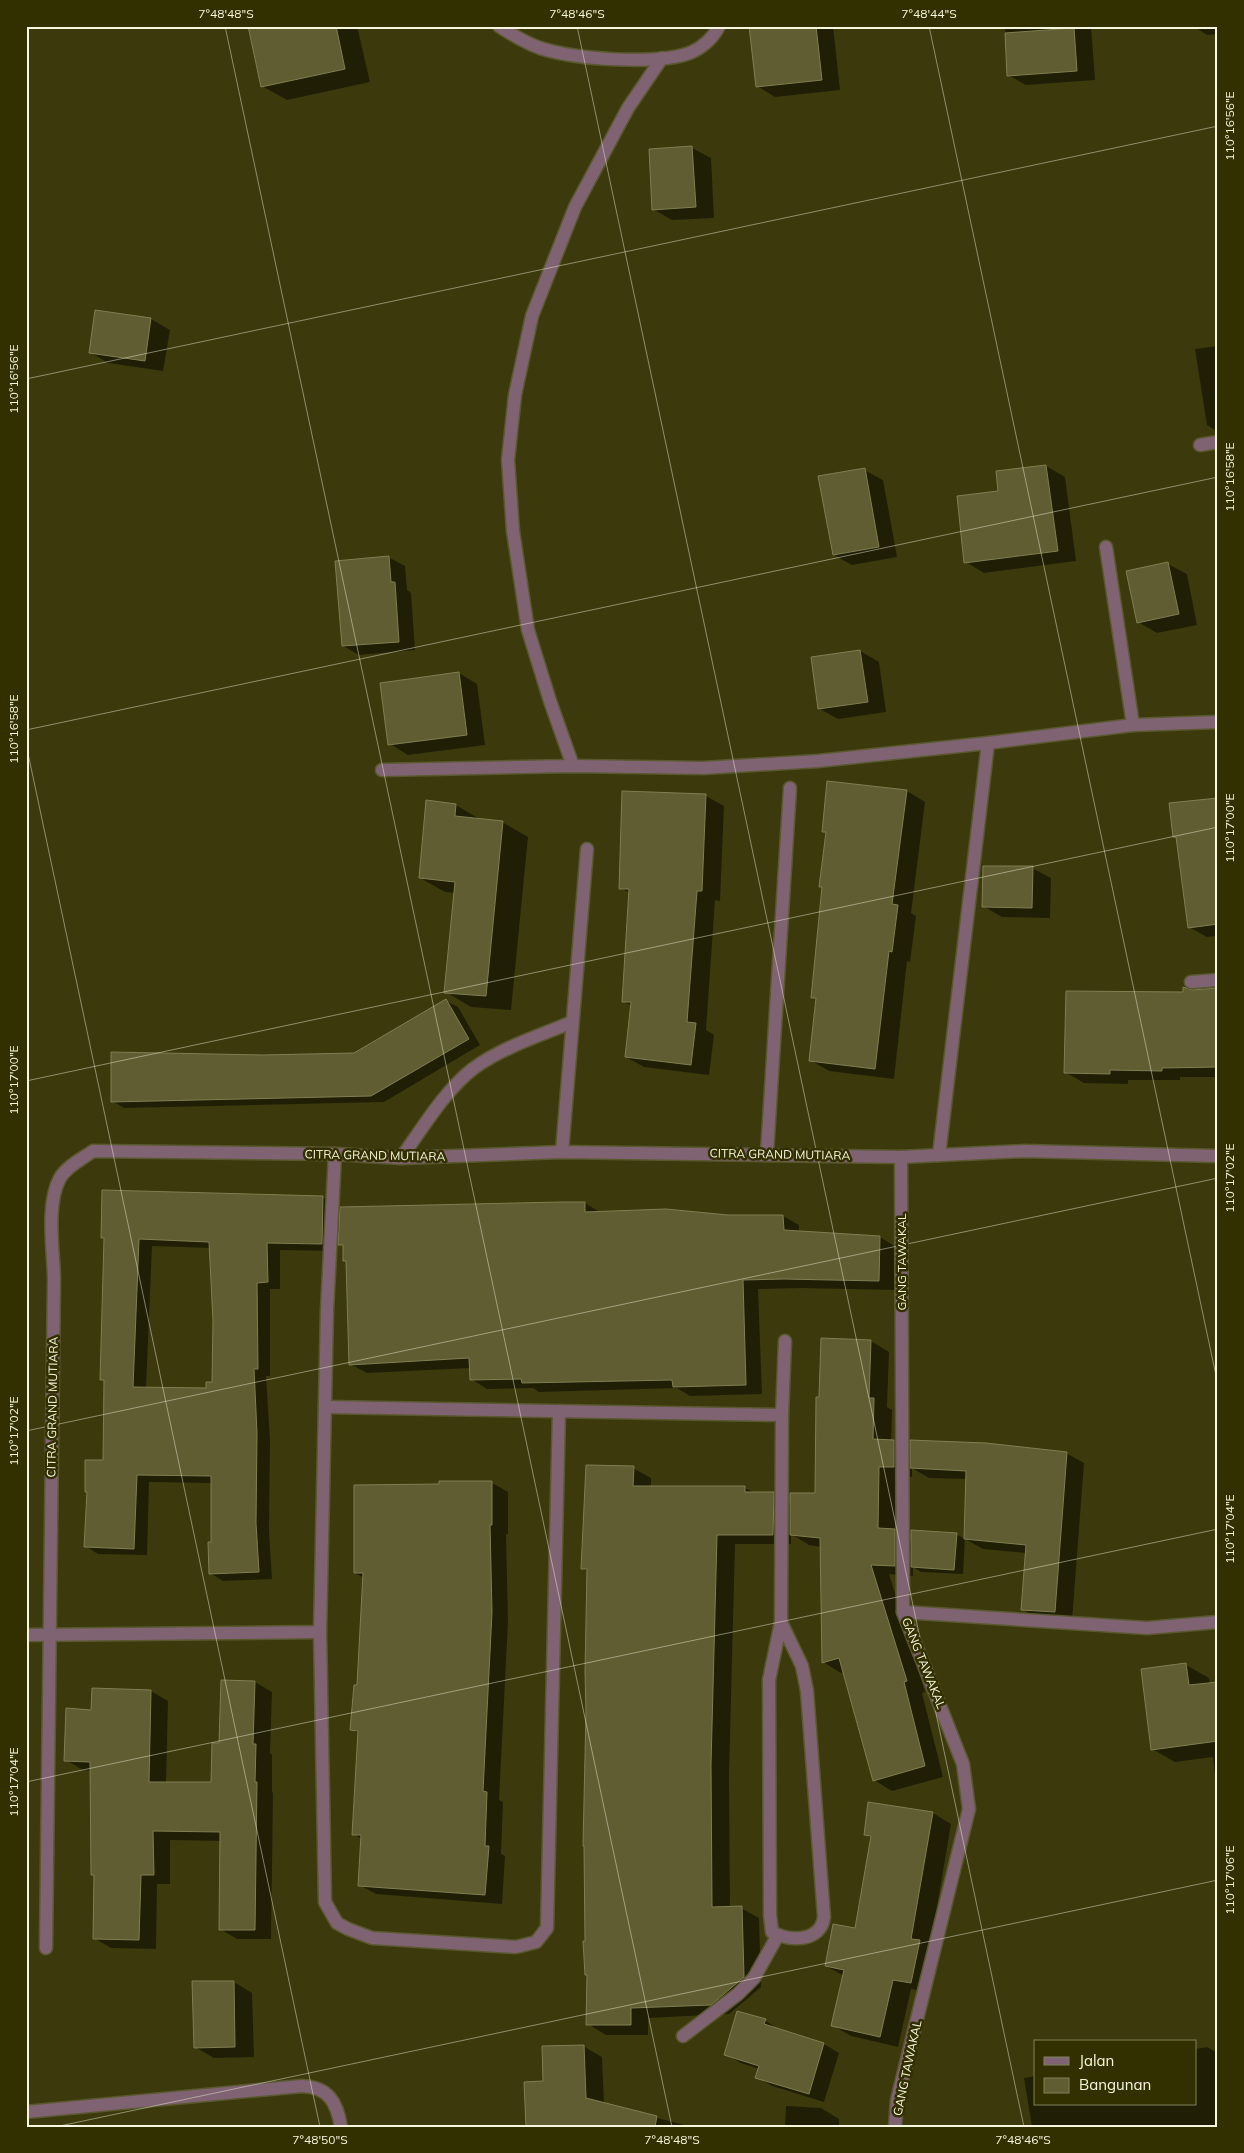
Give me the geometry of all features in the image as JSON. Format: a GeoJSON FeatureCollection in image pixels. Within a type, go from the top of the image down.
{"type":"FeatureCollection","features":[{"type":"Feature","properties":{"kind":"street"},"geometry":{"type":"LineString","coordinates":[[499,26],[540,48],[597,59],[662,58],[692,52],[714,36],[719,26]]}},
{"type":"Feature","properties":{"kind":"street"},"geometry":{"type":"LineString","coordinates":[[574,766],[550,701],[528,630],[512,530],[508,460],[515,395],[532,316],[575,206],[628,108],[662,58]]}},
{"type":"Feature","properties":{"kind":"street"},"geometry":{"type":"LineString","coordinates":[[1200,445],[1218,442]]}},
{"type":"Feature","properties":{"kind":"street"},"geometry":{"type":"LineString","coordinates":[[1106,547],[1133,725]]}},
{"type":"Feature","properties":{"kind":"street"},"geometry":{"type":"LineString","coordinates":[[382,770],[574,766],[712,767],[818,761],[1133,725],[1218,722]]}},
{"type":"Feature","properties":{"kind":"street"},"geometry":{"type":"LineString","coordinates":[[939,1155],[988,743]]}},
{"type":"Feature","properties":{"kind":"street"},"geometry":{"type":"LineString","coordinates":[[767,1153],[790,788]]}},
{"type":"Feature","properties":{"kind":"street"},"geometry":{"type":"LineString","coordinates":[[562,1152],[587,849]]}},
{"type":"Feature","properties":{"kind":"street"},"geometry":{"type":"LineString","coordinates":[[1191,982],[1218,980]]}},
{"type":"Feature","properties":{"kind":"street"},"geometry":{"type":"LineString","coordinates":[[401,1158],[454,1087],[474,1069],[498,1053],[572,1022]]}},
{"type":"Feature","properties":{"kind":"street","name":"CITRA GRAND MUTIARA"},"geometry":{"type":"LineString","coordinates":[[46,1948],[48,1634],[54,1276],[52,1201],[60,1177],[71,1166],[93,1151],[335,1154],[401,1158],[562,1152],[901,1156],[1024,1151],[1218,1156]]}},
{"type":"Feature","properties":{"kind":"street"},"geometry":{"type":"LineString","coordinates":[[335,1154],[325,1407],[320,1632],[325,1902],[337,1923],[348,1929],[372,1938],[516,1947],[536,1942],[547,1928],[559,1411]]}},
{"type":"Feature","properties":{"kind":"street","name":"GANG TAWAKAL"},"geometry":{"type":"LineString","coordinates":[[895,2127],[897,2100],[968,1809],[963,1764],[903,1612],[901,1156]]}},
{"type":"Feature","properties":{"kind":"street"},"geometry":{"type":"LineString","coordinates":[[781,1622],[802,1666],[807,1691],[824,1917],[822,1927],[814,1934],[797,1938],[778,1935],[772,1932],[770,1921],[769,1680],[781,1622],[782,1415],[785,1342]]}},
{"type":"Feature","properties":{"kind":"street"},"geometry":{"type":"LineString","coordinates":[[325,1407],[782,1415]]}},
{"type":"Feature","properties":{"kind":"street"},"geometry":{"type":"LineString","coordinates":[[903,1612],[1147,1628],[1218,1622]]}},
{"type":"Feature","properties":{"kind":"street"},"geometry":{"type":"LineString","coordinates":[[26,1635],[320,1632]]}},
{"type":"Feature","properties":{"kind":"street"},"geometry":{"type":"LineString","coordinates":[[683,2036],[738,1994],[754,1978],[778,1935]]}},
{"type":"Feature","properties":{"kind":"street"},"geometry":{"type":"LineString","coordinates":[[26,2112],[314,2086],[331,2098],[338,2112],[341,2127]]}},
{"type":"Feature","properties":{"kind":"building"},"geometry":{"type":"Polygon","coordinates":[[[248,26],[336,26],[345,69],[261,87],[248,26]]]}},
{"type":"Feature","properties":{"kind":"building"},"geometry":{"type":"Polygon","coordinates":[[[749,26],[816,26],[822,80],[756,87],[749,26]]]}},
{"type":"Feature","properties":{"kind":"building"},"geometry":{"type":"Polygon","coordinates":[[[1074,28],[1077,71],[1007,76],[1005,33],[1074,28]]]}},
{"type":"Feature","properties":{"kind":"building"},"geometry":{"type":"Polygon","coordinates":[[[692,146],[696,207],[652,210],[649,149],[692,146]]]}},
{"type":"Feature","properties":{"kind":"building"},"geometry":{"type":"Polygon","coordinates":[[[95,310],[151,318],[145,361],[89,353],[95,310]]]}},
{"type":"Feature","properties":{"kind":"building"},"geometry":{"type":"Polygon","coordinates":[[[1046,465],[1058,551],[964,563],[957,496],[998,491],[996,471],[1046,465]]]}},
{"type":"Feature","properties":{"kind":"building"},"geometry":{"type":"Polygon","coordinates":[[[865,468],[879,547],[833,555],[818,476],[865,468]]]}},
{"type":"Feature","properties":{"kind":"building"},"geometry":{"type":"Polygon","coordinates":[[[389,556],[391,582],[395,582],[399,642],[342,646],[335,561],[389,556]]]}},
{"type":"Feature","properties":{"kind":"building"},"geometry":{"type":"Polygon","coordinates":[[[1168,562],[1179,614],[1137,623],[1126,571],[1168,562]]]}},
{"type":"Feature","properties":{"kind":"building"},"geometry":{"type":"Polygon","coordinates":[[[860,650],[868,702],[818,709],[811,657],[860,650]]]}},
{"type":"Feature","properties":{"kind":"building"},"geometry":{"type":"Polygon","coordinates":[[[459,672],[467,735],[388,745],[380,683],[459,672]]]}},
{"type":"Feature","properties":{"kind":"building"},"geometry":{"type":"Polygon","coordinates":[[[827,781],[907,790],[892,904],[898,905],[892,952],[889,951],[875,1069],[809,1061],[816,998],[811,998],[822,887],[819,887],[826,832],[822,832],[827,781]]]}},
{"type":"Feature","properties":{"kind":"building"},"geometry":{"type":"Polygon","coordinates":[[[622,791],[706,794],[702,891],[697,891],[687,1022],[696,1023],[691,1065],[625,1057],[631,1002],[622,1002],[629,889],[619,889],[622,791]]]}},
{"type":"Feature","properties":{"kind":"building"},"geometry":{"type":"Polygon","coordinates":[[[1218,798],[1218,924],[1188,928],[1176,837],[1173,837],[1169,803],[1218,798]]]}},
{"type":"Feature","properties":{"kind":"building"},"geometry":{"type":"Polygon","coordinates":[[[426,800],[456,804],[455,816],[503,821],[486,996],[444,993],[455,882],[419,878],[426,800]]]}},
{"type":"Feature","properties":{"kind":"building"},"geometry":{"type":"Polygon","coordinates":[[[983,866],[1033,866],[1032,908],[982,907],[983,866]]]}},
{"type":"Feature","properties":{"kind":"building"},"geometry":{"type":"Polygon","coordinates":[[[1183,987],[1192,990],[1218,988],[1218,1067],[1162,1068],[1162,1071],[1110,1070],[1110,1074],[1064,1073],[1066,991],[1183,992],[1183,987]]]}},
{"type":"Feature","properties":{"kind":"building"},"geometry":{"type":"Polygon","coordinates":[[[446,999],[469,1039],[371,1096],[111,1102],[111,1052],[262,1055],[354,1053],[446,999]]]}},
{"type":"Feature","properties":{"kind":"building"},"geometry":{"type":"Polygon","coordinates":[[[102,1190],[323,1196],[322,1244],[267,1243],[268,1282],[257,1283],[258,1369],[254,1369],[257,1433],[256,1523],[259,1572],[209,1574],[208,1542],[211,1542],[211,1476],[137,1475],[134,1549],[84,1547],[87,1492],[85,1492],[85,1460],[103,1460],[104,1380],[100,1380],[104,1238],[101,1238],[102,1190]],[[139,1239],[133,1387],[206,1388],[206,1382],[212,1382],[213,1321],[209,1242],[139,1239]]]}},
{"type":"Feature","properties":{"kind":"building"},"geometry":{"type":"Polygon","coordinates":[[[585,1202],[585,1212],[666,1209],[728,1215],[783,1215],[784,1230],[880,1236],[879,1281],[743,1280],[746,1385],[673,1387],[672,1380],[522,1383],[521,1379],[470,1380],[469,1358],[349,1365],[346,1261],[343,1261],[343,1245],[338,1245],[340,1207],[585,1202]]]}},
{"type":"Feature","properties":{"kind":"building"},"geometry":{"type":"Polygon","coordinates":[[[821,1338],[871,1340],[869,1398],[874,1398],[873,1439],[894,1440],[894,1467],[879,1467],[878,1528],[895,1529],[895,1566],[871,1565],[907,1681],[904,1682],[925,1766],[873,1781],[839,1658],[822,1663],[820,1538],[790,1535],[790,1493],[815,1493],[816,1397],[819,1397],[821,1338]]]}},
{"type":"Feature","properties":{"kind":"building"},"geometry":{"type":"Polygon","coordinates":[[[910,1440],[986,1443],[1067,1452],[1055,1612],[1021,1610],[1026,1545],[964,1539],[966,1471],[910,1468],[910,1440]]]}},
{"type":"Feature","properties":{"kind":"building"},"geometry":{"type":"Polygon","coordinates":[[[586,1465],[634,1466],[633,1486],[745,1486],[745,1492],[774,1492],[773,1535],[717,1535],[711,1764],[712,1907],[742,1906],[744,1977],[711,2005],[631,2008],[631,2025],[586,2025],[587,1975],[585,1975],[583,1941],[585,1941],[583,1846],[587,1569],[581,1569],[586,1465]]]}},
{"type":"Feature","properties":{"kind":"building"},"geometry":{"type":"Polygon","coordinates":[[[439,1481],[492,1481],[492,1525],[490,1525],[492,1612],[483,1791],[487,1792],[485,1846],[489,1846],[485,1895],[358,1886],[361,1835],[352,1835],[358,1731],[350,1730],[354,1685],[357,1685],[363,1573],[354,1573],[354,1485],[439,1484],[439,1481]]]}},
{"type":"Feature","properties":{"kind":"building"},"geometry":{"type":"Polygon","coordinates":[[[911,1530],[957,1533],[954,1570],[911,1567],[911,1530]]]}},
{"type":"Feature","properties":{"kind":"building"},"geometry":{"type":"Polygon","coordinates":[[[1186,1663],[1189,1685],[1218,1682],[1218,1741],[1151,1750],[1141,1669],[1186,1663]]]}},
{"type":"Feature","properties":{"kind":"building"},"geometry":{"type":"Polygon","coordinates":[[[221,1680],[255,1681],[253,1744],[256,1744],[255,1782],[257,1782],[255,1930],[219,1930],[220,1832],[153,1831],[154,1875],[141,1875],[139,1940],[93,1939],[94,1875],[91,1875],[90,1762],[64,1761],[66,1708],[91,1710],[92,1688],[151,1690],[149,1782],[211,1782],[212,1743],[219,1743],[221,1680]]]}},
{"type":"Feature","properties":{"kind":"building"},"geometry":{"type":"Polygon","coordinates":[[[868,1802],[933,1812],[911,1939],[920,1940],[911,1983],[893,1980],[880,2037],[831,2026],[844,1970],[825,1966],[833,1924],[855,1928],[871,1836],[864,1835],[868,1802]]]}},
{"type":"Feature","properties":{"kind":"building"},"geometry":{"type":"Polygon","coordinates":[[[192,1981],[234,1981],[235,2047],[194,2048],[192,1981]]]}},
{"type":"Feature","properties":{"kind":"building"},"geometry":{"type":"Polygon","coordinates":[[[737,2011],[766,2019],[764,2024],[824,2043],[809,2094],[755,2078],[759,2066],[724,2055],[737,2011]]]}},
{"type":"Feature","properties":{"kind":"building"},"geometry":{"type":"Polygon","coordinates":[[[584,2045],[586,2098],[657,2116],[655,2127],[526,2127],[524,2082],[543,2081],[542,2046],[584,2045]]]}}]}
